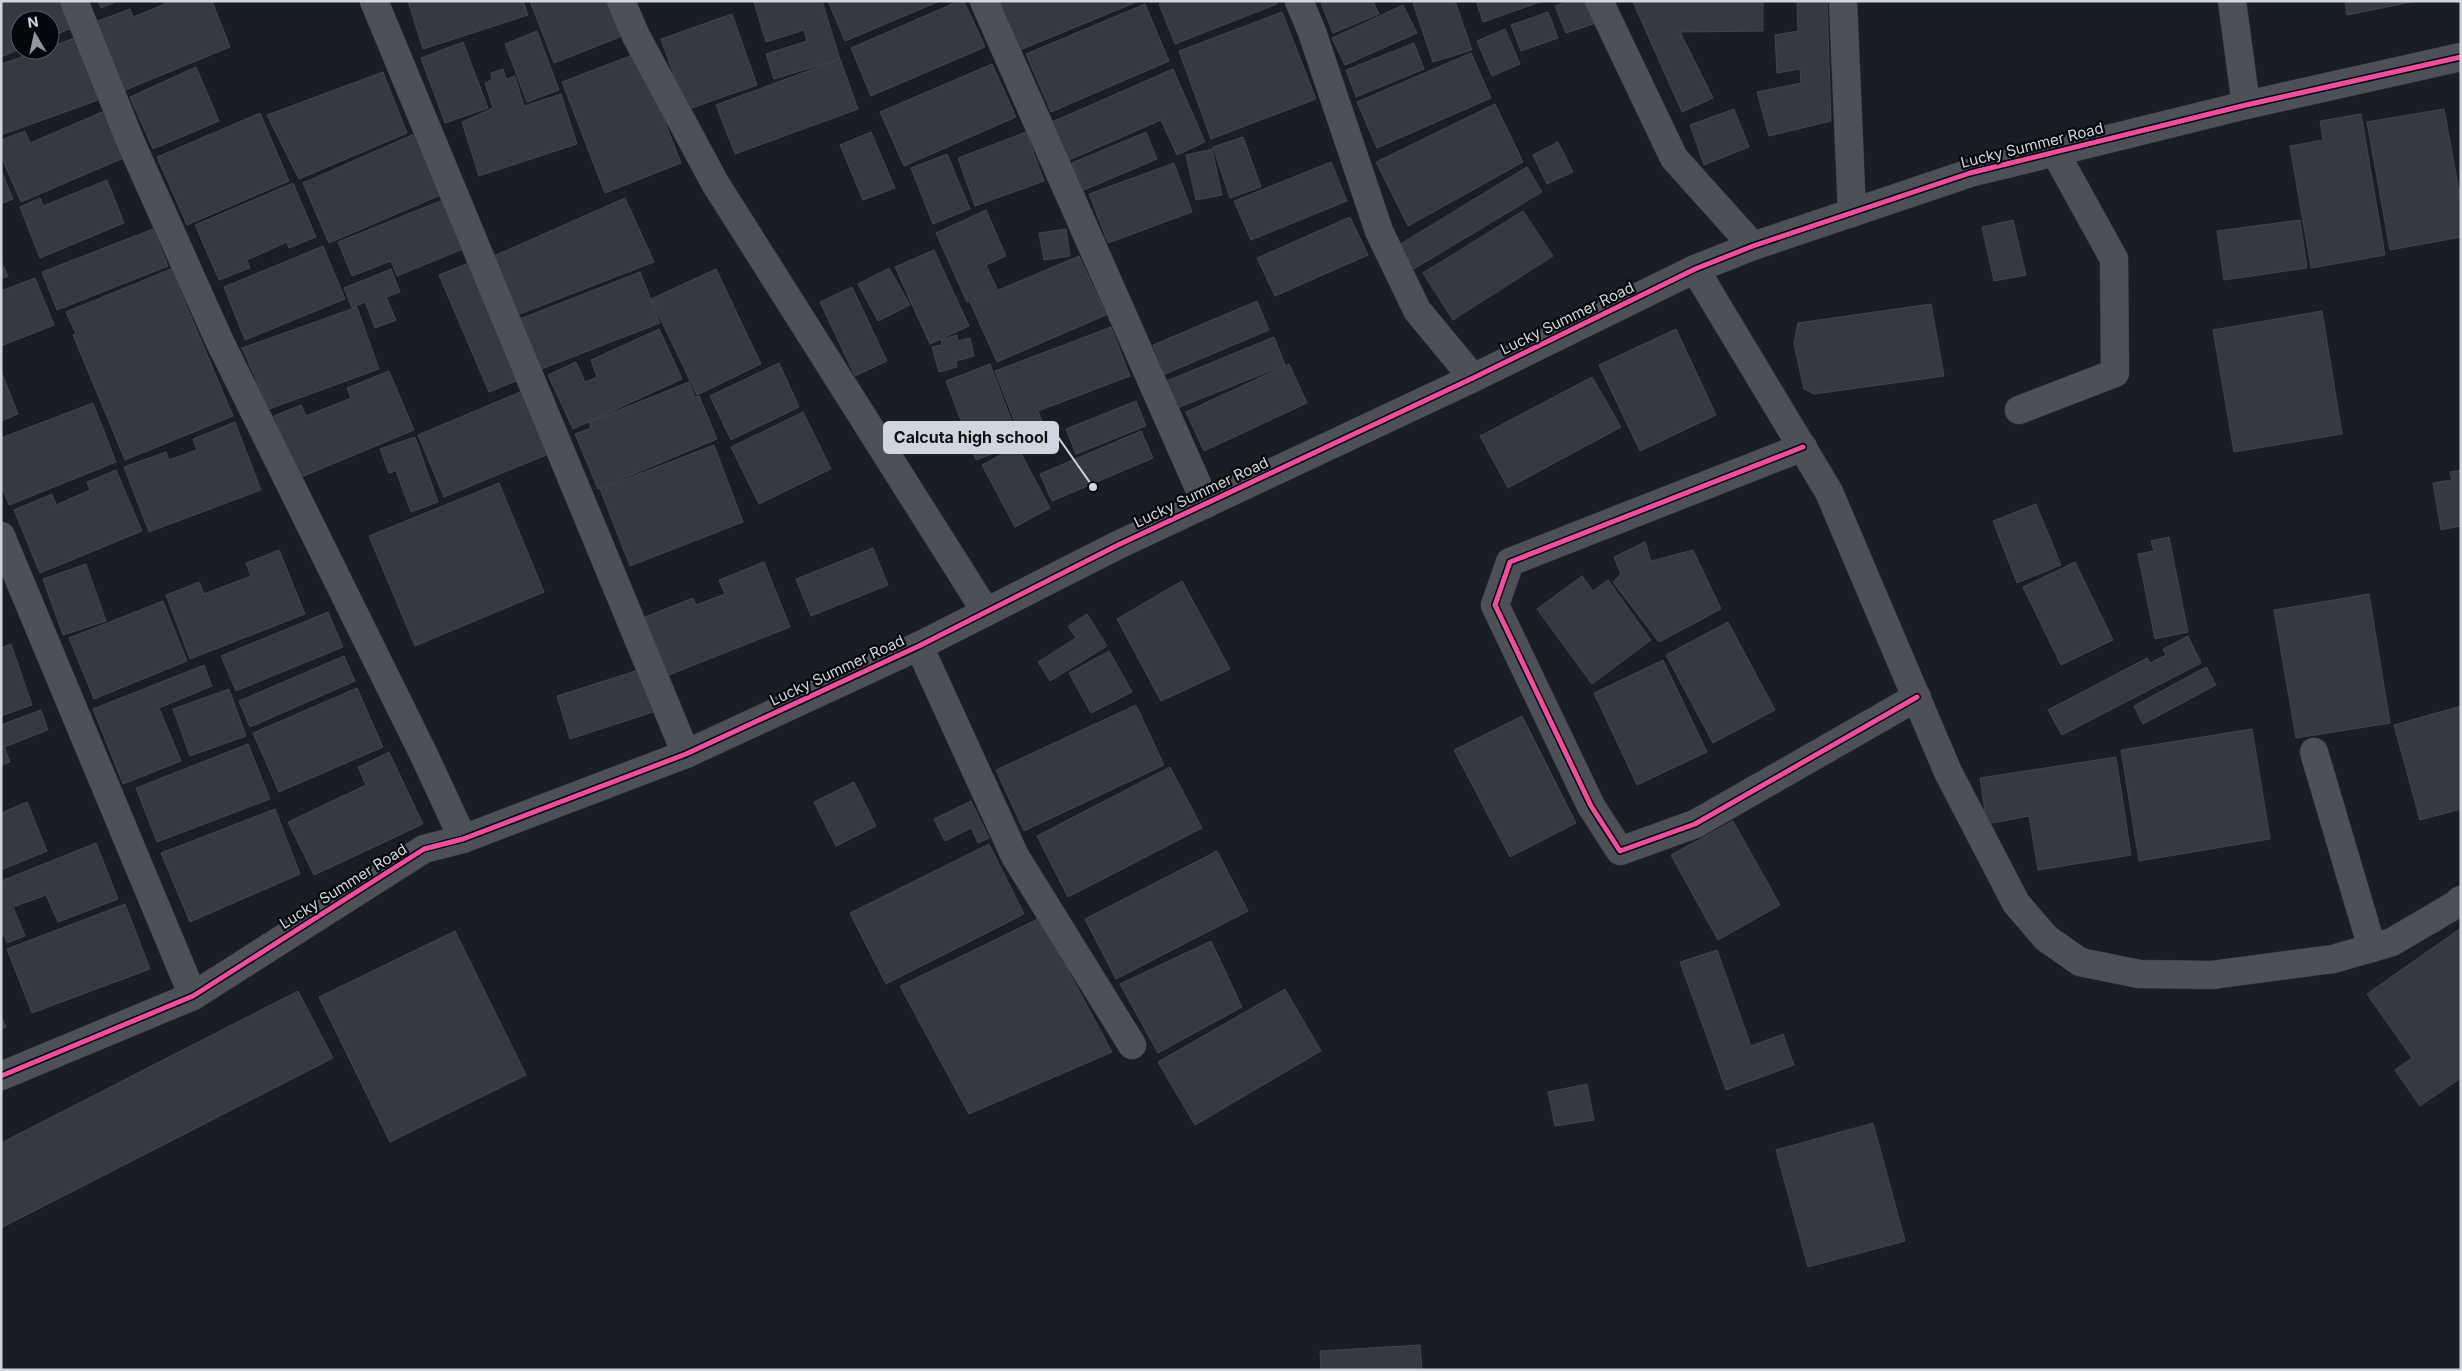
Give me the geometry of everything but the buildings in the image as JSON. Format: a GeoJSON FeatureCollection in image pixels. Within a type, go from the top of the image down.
{"type":"FeatureCollection","features":[{"type":"Feature","properties":{"kind":"street"},"geometry":{"type":"LineString","coordinates":[[74,1],[131,143],[218,340],[424,755],[463,839]]}},
{"type":"Feature","properties":{"kind":"street"},"geometry":{"type":"LineString","coordinates":[[374,1],[686,754]]}},
{"type":"Feature","properties":{"kind":"street"},"geometry":{"type":"LineString","coordinates":[[621,1],[636,36],[715,183],[986,612]]}},
{"type":"Feature","properties":{"kind":"street"},"geometry":{"type":"LineString","coordinates":[[984,1],[1206,504]]}},
{"type":"Feature","properties":{"kind":"street"},"geometry":{"type":"LineString","coordinates":[[1299,1],[1312,32],[1379,231],[1417,310],[1473,378]]}},
{"type":"Feature","properties":{"kind":"street"},"geometry":{"type":"LineString","coordinates":[[1599,1],[1674,158],[1754,246]]}},
{"type":"Feature","properties":{"kind":"street"},"geometry":{"type":"LineString","coordinates":[[1843,1],[1852,213]]}},
{"type":"Feature","properties":{"kind":"street"},"geometry":{"type":"LineString","coordinates":[[2232,1],[2246,105]]}},
{"type":"Feature","properties":{"kind":"street","name":"Lucky Summer Road"},"geometry":{"type":"LineString","coordinates":[[1,1076],[193,996],[424,849],[463,839],[686,754],[919,646],[1118,545],[1473,378],[1695,269],[1754,246],[1970,173],[2246,105],[2461,57]]}},
{"type":"Feature","properties":{"kind":"street"},"geometry":{"type":"LineString","coordinates":[[2020,410],[2115,372],[2114,259],[2055,152]]}},
{"type":"Feature","properties":{"kind":"street"},"geometry":{"type":"LineString","coordinates":[[1695,269],[1830,492],[1948,772],[2016,904],[2046,938],[2080,962],[2139,974],[2212,975],[2333,959],[2392,942],[2455,906],[2461,900]]}},
{"type":"Feature","properties":{"kind":"street"},"geometry":{"type":"LineString","coordinates":[[1803,447],[1510,562],[1495,605],[1591,806],[1620,851],[1695,824],[1917,697]]}},
{"type":"Feature","properties":{"kind":"street"},"geometry":{"type":"LineString","coordinates":[[1,536],[193,996]]}},
{"type":"Feature","properties":{"kind":"street"},"geometry":{"type":"LineString","coordinates":[[919,646],[1014,856],[1132,1045]]}},
{"type":"Feature","properties":{"kind":"street"},"geometry":{"type":"LineString","coordinates":[[2314,752],[2372,948]]}},
{"type":"Feature","properties":{"kind":"cycle path"},"geometry":{"type":"LineString","coordinates":[[1,1076],[193,996],[424,849],[463,839],[686,754],[919,646],[1118,545],[1473,378],[1695,269],[1753,246],[1970,173],[2246,105],[2461,57]]}},
{"type":"Feature","properties":{"kind":"cycle path"},"geometry":{"type":"LineString","coordinates":[[1803,447],[1510,562],[1495,605],[1591,806],[1620,851],[1695,824],[1917,697]]}},
{"type":"Feature","properties":{"kind":"place","name":"Calcuta high school"},"geometry":{"type":"Point","coordinates":[1093,487]}}]}
